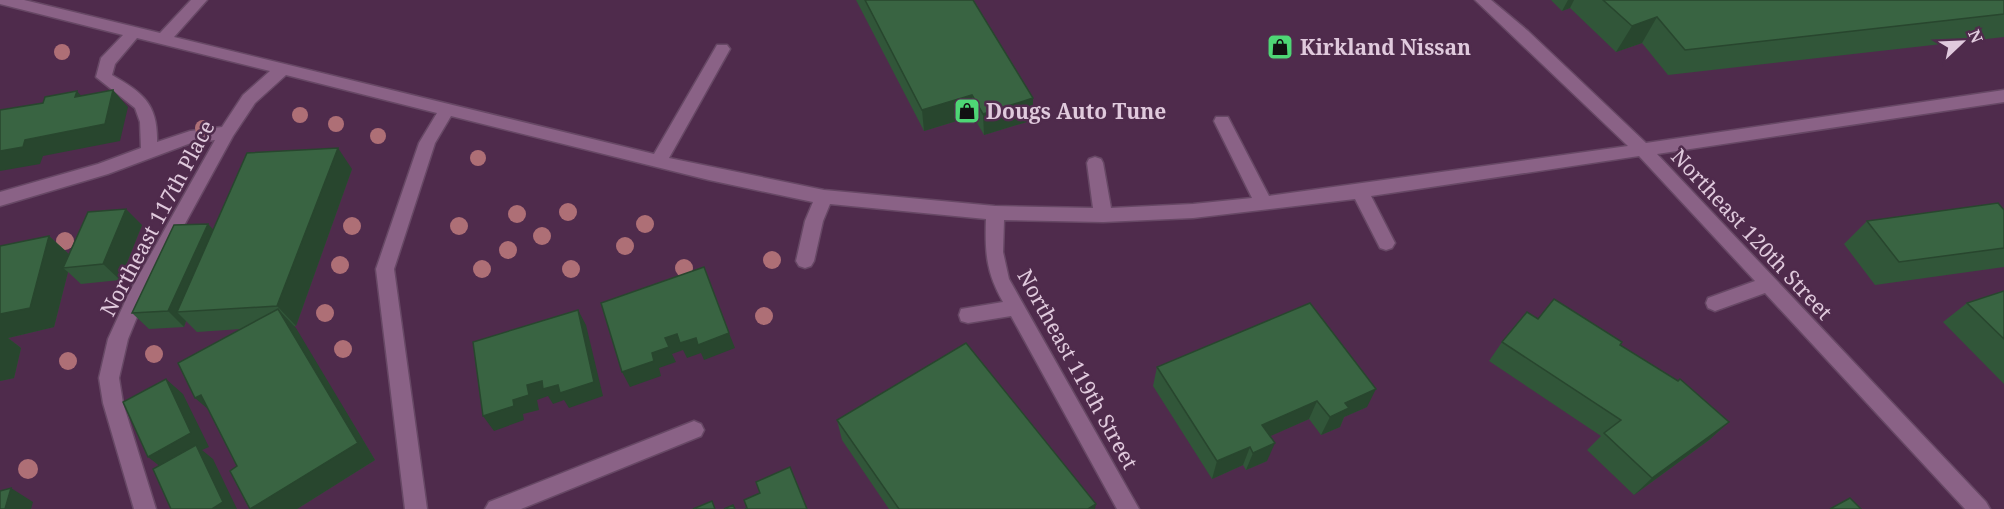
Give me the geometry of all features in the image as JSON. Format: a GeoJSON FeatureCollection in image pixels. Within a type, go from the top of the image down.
{"type":"FeatureCollection","features":[{"type":"Feature","properties":{"kind":"street"},"geometry":{"type":"LineString","coordinates":[[162,40],[200,0]]}},
{"type":"Feature","properties":{"kind":"street","name":"Northeast 120th Street"},"geometry":{"type":"LineString","coordinates":[[1482,0],[1523,35],[1644,151],[1979,509]]}},
{"type":"Feature","properties":{"kind":"street"},"geometry":{"type":"LineString","coordinates":[[0,15],[9,1],[658,162],[824,197],[995,213],[1103,214],[1193,211],[1264,204],[1644,151],[2004,96]]}},
{"type":"Feature","properties":{"kind":"street"},"geometry":{"type":"LineString","coordinates":[[134,32],[107,62],[104,77],[137,97],[147,114],[149,151]]}},
{"type":"Feature","properties":{"kind":"street"},"geometry":{"type":"LineString","coordinates":[[658,162],[722,50]]}},
{"type":"Feature","properties":{"kind":"street","name":"Northeast 117th Place"},"geometry":{"type":"LineString","coordinates":[[145,509],[113,403],[109,378],[118,339],[138,293],[227,133],[249,99],[283,69]]}},
{"type":"Feature","properties":{"kind":"street"},"geometry":{"type":"LineString","coordinates":[[416,509],[385,269],[427,142],[447,110]]}},
{"type":"Feature","properties":{"kind":"street"},"geometry":{"type":"LineString","coordinates":[[1222,122],[1264,204]]}},
{"type":"Feature","properties":{"kind":"street"},"geometry":{"type":"LineString","coordinates":[[0,200],[72,179],[190,137],[227,133]]}},
{"type":"Feature","properties":{"kind":"street"},"geometry":{"type":"LineString","coordinates":[[1095,163],[1103,214]]}},
{"type":"Feature","properties":{"kind":"street"},"geometry":{"type":"LineString","coordinates":[[1360,191],[1386,243]]}},
{"type":"Feature","properties":{"kind":"street"},"geometry":{"type":"LineString","coordinates":[[805,261],[814,221],[824,197]]}},
{"type":"Feature","properties":{"kind":"street","name":"Northeast 119th Street"},"geometry":{"type":"LineString","coordinates":[[995,213],[994,252],[1000,280],[1128,509]]}},
{"type":"Feature","properties":{"kind":"street"},"geometry":{"type":"LineString","coordinates":[[1715,303],[1769,284]]}},
{"type":"Feature","properties":{"kind":"street"},"geometry":{"type":"LineString","coordinates":[[968,315],[1015,308]]}},
{"type":"Feature","properties":{"kind":"street"},"geometry":{"type":"LineString","coordinates":[[496,509],[694,430]]}},
{"type":"Feature","properties":{"kind":"building"},"geometry":{"type":"Polygon","coordinates":[[[865,0],[973,0],[1033,98],[983,114],[972,95],[922,110],[865,0]]]}},
{"type":"Feature","properties":{"kind":"building"},"geometry":{"type":"Polygon","coordinates":[[[1603,0],[2004,0],[2004,14],[1685,50],[1657,17],[1632,26],[1603,0]]]}},
{"type":"Feature","properties":{"kind":"building"},"geometry":{"type":"Polygon","coordinates":[[[113,90],[105,124],[25,140],[23,147],[0,151],[0,110],[43,103],[45,97],[77,91],[75,97],[113,90]]]}},
{"type":"Feature","properties":{"kind":"building"},"geometry":{"type":"Polygon","coordinates":[[[338,148],[277,306],[177,312],[247,153],[338,148]]]}},
{"type":"Feature","properties":{"kind":"building"},"geometry":{"type":"Polygon","coordinates":[[[1998,203],[2004,210],[2004,248],[1899,262],[1867,221],[1998,203]]]}},
{"type":"Feature","properties":{"kind":"building"},"geometry":{"type":"Polygon","coordinates":[[[126,209],[103,264],[63,268],[88,212],[126,209]]]}},
{"type":"Feature","properties":{"kind":"building"},"geometry":{"type":"Polygon","coordinates":[[[208,224],[168,311],[132,313],[174,225],[208,224]]]}},
{"type":"Feature","properties":{"kind":"building"},"geometry":{"type":"Polygon","coordinates":[[[49,236],[30,308],[0,314],[0,246],[49,236]]]}},
{"type":"Feature","properties":{"kind":"building"},"geometry":{"type":"Polygon","coordinates":[[[704,267],[729,333],[698,345],[696,338],[680,343],[677,334],[665,338],[669,347],[652,353],[654,361],[622,372],[601,303],[704,267]]]}},
{"type":"Feature","properties":{"kind":"building"},"geometry":{"type":"Polygon","coordinates":[[[2004,291],[2004,339],[1967,303],[2004,291]]]}},
{"type":"Feature","properties":{"kind":"building"},"geometry":{"type":"Polygon","coordinates":[[[1554,299],[1622,342],[1620,345],[1678,381],[1680,379],[1729,422],[1652,478],[1604,433],[1621,420],[1502,342],[1527,312],[1538,319],[1554,299]]]}},
{"type":"Feature","properties":{"kind":"building"},"geometry":{"type":"Polygon","coordinates":[[[1310,303],[1376,389],[1345,403],[1349,408],[1330,417],[1317,401],[1262,425],[1275,443],[1253,453],[1250,447],[1217,461],[1157,367],[1310,303]]]}},
{"type":"Feature","properties":{"kind":"building"},"geometry":{"type":"Polygon","coordinates":[[[278,309],[358,443],[250,509],[230,471],[237,466],[201,395],[195,398],[178,363],[278,309]]]}},
{"type":"Feature","properties":{"kind":"building"},"geometry":{"type":"Polygon","coordinates":[[[578,310],[594,382],[560,393],[558,385],[543,389],[542,381],[527,385],[529,395],[513,400],[514,406],[483,416],[473,342],[578,310]]]}},
{"type":"Feature","properties":{"kind":"building"},"geometry":{"type":"Polygon","coordinates":[[[966,343],[1096,504],[1088,509],[899,509],[837,420],[966,343]]]}},
{"type":"Feature","properties":{"kind":"building"},"geometry":{"type":"Polygon","coordinates":[[[166,379],[191,433],[148,457],[123,402],[166,379]]]}},
{"type":"Feature","properties":{"kind":"building"},"geometry":{"type":"Polygon","coordinates":[[[196,445],[223,502],[212,509],[171,509],[153,469],[196,445]]]}},
{"type":"Feature","properties":{"kind":"building"},"geometry":{"type":"Polygon","coordinates":[[[790,467],[807,509],[745,509],[747,508],[744,500],[760,493],[756,482],[790,467]]]}},
{"type":"Feature","properties":{"kind":"building"},"geometry":{"type":"Polygon","coordinates":[[[11,488],[5,509],[0,509],[0,491],[11,488]]]}},
{"type":"Feature","properties":{"kind":"building"},"geometry":{"type":"Polygon","coordinates":[[[1850,498],[1861,509],[1830,509],[1850,498]]]}},
{"type":"Feature","properties":{"kind":"building"},"geometry":{"type":"Polygon","coordinates":[[[712,501],[715,509],[693,509],[712,501]]]}},
{"type":"Feature","properties":{"kind":"place","name":"Kirkland Nissan"},"geometry":{"type":"Point","coordinates":[1280,47]}},
{"type":"Feature","properties":{"kind":"place","name":"Dougs Auto Tune"},"geometry":{"type":"Point","coordinates":[967,111]}}]}
